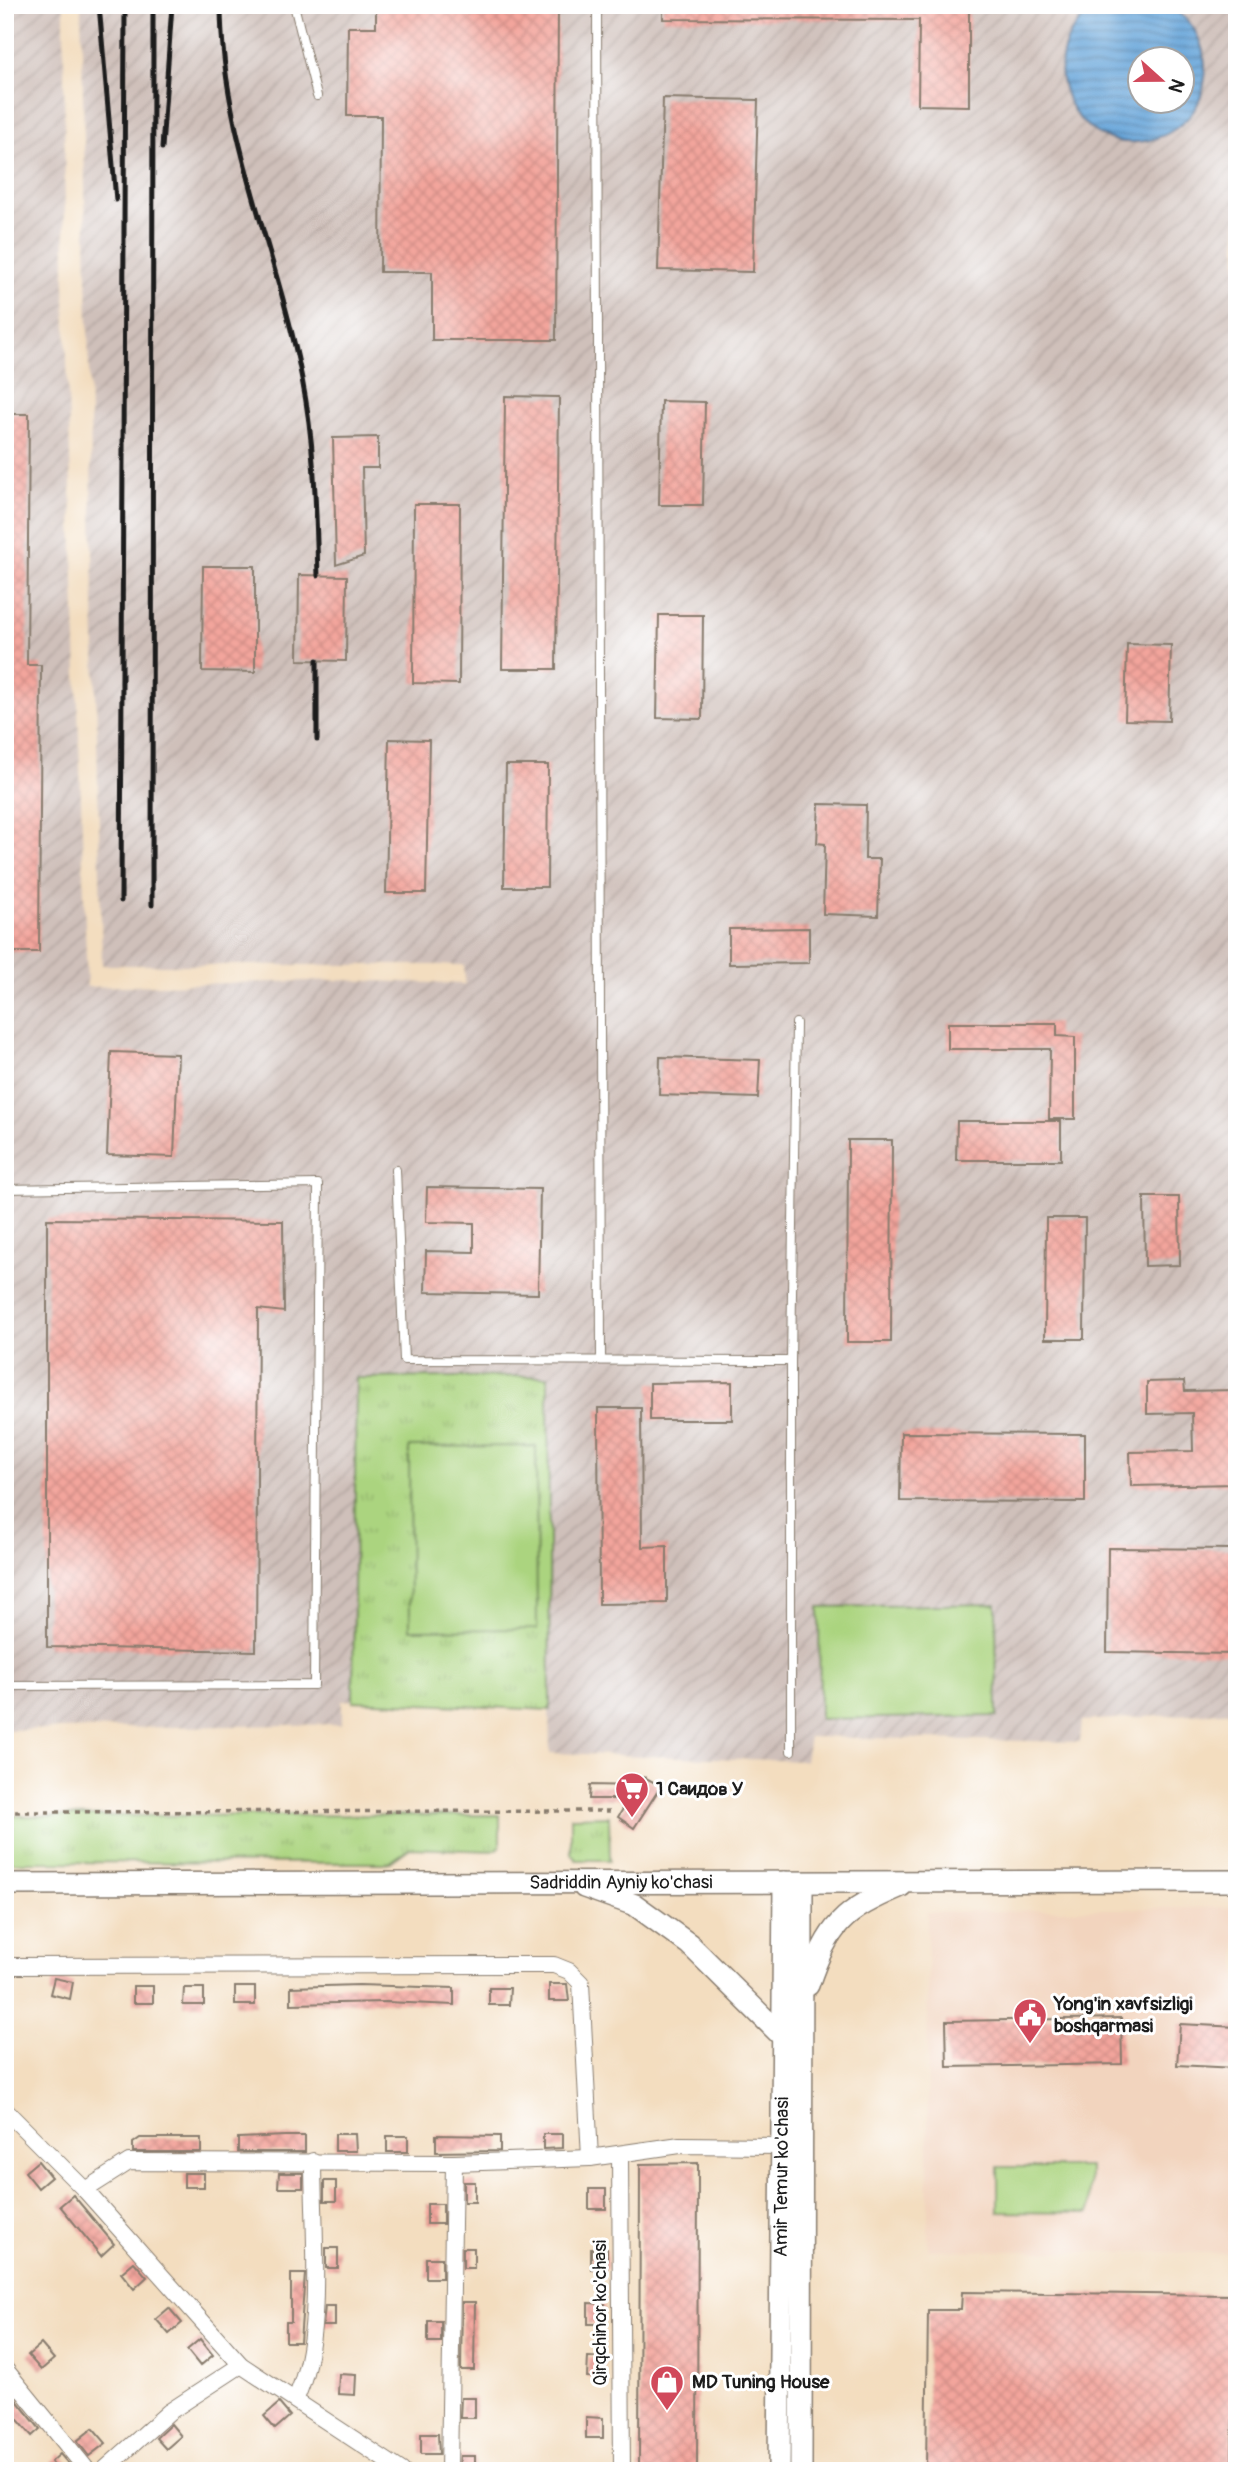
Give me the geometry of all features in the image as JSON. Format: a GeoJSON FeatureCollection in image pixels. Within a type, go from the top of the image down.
{"type":"FeatureCollection","features":[{"type":"Feature","properties":{"kind":"street","name":"Sadriddin Ayniy ko'chasi"},"geometry":{"type":"LineString","coordinates":[[5,1884],[1237,1881]]}},
{"type":"Feature","properties":{"kind":"street","name":"Amir Temur ko'chasi"},"geometry":{"type":"LineString","coordinates":[[793,1882],[803,2000],[801,2471]]}},
{"type":"Feature","properties":{"kind":"street","name":"Amir Temur ko'chasi"},"geometry":{"type":"LineString","coordinates":[[779,2471],[782,2035],[793,1882]]}},
{"type":"Feature","properties":{"kind":"street"},"geometry":{"type":"LineString","coordinates":[[803,2000],[818,1958],[842,1918],[863,1902],[908,1882]]}},
{"type":"Feature","properties":{"kind":"street"},"geometry":{"type":"LineString","coordinates":[[572,1883],[635,1905],[689,1944],[782,2035]]}},
{"type":"Feature","properties":{"kind":"street"},"geometry":{"type":"LineString","coordinates":[[5,1966],[554,1965],[569,1971],[581,1983],[590,2158]]}},
{"type":"Feature","properties":{"kind":"street"},"geometry":{"type":"LineString","coordinates":[[5,2110],[85,2190],[241,2365],[402,2471]]}},
{"type":"Feature","properties":{"kind":"street"},"geometry":{"type":"LineString","coordinates":[[85,2190],[129,2162],[454,2162],[590,2158],[680,2145],[781,2146]]}},
{"type":"Feature","properties":{"kind":"street","name":"Qirqchinor ko'chasi"},"geometry":{"type":"LineString","coordinates":[[620,2154],[622,2471]]}},
{"type":"Feature","properties":{"kind":"street"},"geometry":{"type":"LineString","coordinates":[[295,2400],[305,2380],[314,2317],[313,2161]]}},
{"type":"Feature","properties":{"kind":"street"},"geometry":{"type":"LineString","coordinates":[[449,2471],[454,2162]]}},
{"type":"Feature","properties":{"kind":"street"},"geometry":{"type":"LineString","coordinates":[[103,2471],[169,2412],[241,2365]]}},
{"type":"Feature","properties":{"kind":"street"},"geometry":{"type":"LineString","coordinates":[[5,2368],[88,2471]]}},
{"type":"Feature","properties":{"kind":"lane"},"geometry":{"type":"LineString","coordinates":[[294,5],[294,16],[317,96]]}},
{"type":"Feature","properties":{"kind":"lane"},"geometry":{"type":"LineString","coordinates":[[597,5],[601,1360]]}},
{"type":"Feature","properties":{"kind":"lane"},"geometry":{"type":"LineString","coordinates":[[791,1751],[791,1361],[796,1023]]}},
{"type":"Feature","properties":{"kind":"lane"},"geometry":{"type":"LineString","coordinates":[[396,1170],[404,1360],[791,1361]]}},
{"type":"Feature","properties":{"kind":"lane"},"geometry":{"type":"LineString","coordinates":[[5,1189],[318,1184],[314,1685],[5,1686]]}},
{"type":"Feature","properties":{"kind":"path"},"geometry":{"type":"LineString","coordinates":[[5,1812],[614,1811]]}},
{"type":"Feature","properties":{"kind":"shaded area"},"geometry":{"type":"Polygon","coordinates":[[[5,5],[64,5],[65,297],[87,987],[342,980],[465,984],[464,965],[102,965],[81,5],[1237,5],[1237,1711],[1082,1721],[1080,1742],[809,1737],[805,1761],[550,1753],[549,1710],[342,1700],[342,1724],[5,1730],[5,5]]]}},
{"type":"Feature","properties":{"kind":"shaded area"},"geometry":{"type":"Polygon","coordinates":[[[1237,1907],[1237,2253],[928,2250],[927,1912],[1237,1907]]]}},
{"type":"Feature","properties":{"kind":"green space"},"geometry":{"type":"Polygon","coordinates":[[[548,1376],[550,1710],[353,1701],[356,1378],[548,1376]]]}},
{"type":"Feature","properties":{"kind":"green space"},"geometry":{"type":"Polygon","coordinates":[[[536,1446],[537,1629],[410,1630],[409,1447],[536,1446]]]}},
{"type":"Feature","properties":{"kind":"green space"},"geometry":{"type":"Polygon","coordinates":[[[996,1604],[997,1716],[820,1719],[819,1607],[996,1604]]]}},
{"type":"Feature","properties":{"kind":"green space"},"geometry":{"type":"Polygon","coordinates":[[[500,1815],[500,1847],[493,1851],[410,1848],[389,1863],[5,1862],[5,1816],[500,1815]]]}},
{"type":"Feature","properties":{"kind":"green space"},"geometry":{"type":"Polygon","coordinates":[[[609,1816],[610,1860],[576,1860],[571,1854],[571,1817],[609,1816]]]}},
{"type":"Feature","properties":{"kind":"green space"},"geometry":{"type":"Polygon","coordinates":[[[998,2167],[1090,2167],[1089,2213],[998,2212],[998,2167]]]}},
{"type":"Feature","properties":{"kind":"water"},"geometry":{"type":"Polygon","coordinates":[[[1145,3],[1167,6],[1190,23],[1203,50],[1205,79],[1202,94],[1196,107],[1196,46],[1126,46],[1126,116],[1189,116],[1170,132],[1150,140],[1121,141],[1096,133],[1078,116],[1066,94],[1061,69],[1066,45],[1079,22],[1103,5],[1145,3]]]}},
{"type":"Feature","properties":{"kind":"building"},"geometry":{"type":"Polygon","coordinates":[[[376,5],[558,5],[556,340],[432,340],[432,272],[380,272],[381,116],[347,116],[348,27],[376,27],[376,5]]]}},
{"type":"Feature","properties":{"kind":"building"},"geometry":{"type":"Polygon","coordinates":[[[663,5],[969,5],[969,106],[918,105],[919,20],[663,19],[663,5]]]}},
{"type":"Feature","properties":{"kind":"building"},"geometry":{"type":"Polygon","coordinates":[[[663,98],[758,100],[753,272],[658,270],[663,98]]]}},
{"type":"Feature","properties":{"kind":"building"},"geometry":{"type":"Polygon","coordinates":[[[505,396],[559,397],[556,669],[502,669],[505,396]]]}},
{"type":"Feature","properties":{"kind":"building"},"geometry":{"type":"Polygon","coordinates":[[[661,401],[705,402],[703,505],[659,505],[661,401]]]}},
{"type":"Feature","properties":{"kind":"building"},"geometry":{"type":"Polygon","coordinates":[[[5,414],[29,414],[27,665],[41,665],[39,952],[5,952],[5,414]]]}},
{"type":"Feature","properties":{"kind":"building"},"geometry":{"type":"Polygon","coordinates":[[[378,437],[378,468],[362,468],[364,556],[336,565],[333,438],[378,437]]]}},
{"type":"Feature","properties":{"kind":"building"},"geometry":{"type":"Polygon","coordinates":[[[414,504],[460,504],[459,684],[413,683],[414,504]]]}},
{"type":"Feature","properties":{"kind":"building"},"geometry":{"type":"Polygon","coordinates":[[[203,566],[255,566],[255,672],[202,671],[203,566]]]}},
{"type":"Feature","properties":{"kind":"building"},"geometry":{"type":"Polygon","coordinates":[[[299,575],[347,576],[346,661],[298,660],[299,575]]]}},
{"type":"Feature","properties":{"kind":"building"},"geometry":{"type":"Polygon","coordinates":[[[659,615],[703,615],[702,719],[657,718],[659,615]]]}},
{"type":"Feature","properties":{"kind":"building"},"geometry":{"type":"Polygon","coordinates":[[[1127,644],[1171,645],[1169,721],[1125,720],[1127,644]]]}},
{"type":"Feature","properties":{"kind":"building"},"geometry":{"type":"Polygon","coordinates":[[[389,739],[429,740],[426,893],[386,893],[389,739]]]}},
{"type":"Feature","properties":{"kind":"building"},"geometry":{"type":"Polygon","coordinates":[[[506,765],[548,765],[547,887],[504,887],[506,765]]]}},
{"type":"Feature","properties":{"kind":"building"},"geometry":{"type":"Polygon","coordinates":[[[819,804],[866,805],[865,859],[880,859],[878,916],[823,914],[825,844],[817,843],[819,804]]]}},
{"type":"Feature","properties":{"kind":"building"},"geometry":{"type":"Polygon","coordinates":[[[809,928],[809,963],[729,964],[729,929],[809,928]]]}},
{"type":"Feature","properties":{"kind":"building"},"geometry":{"type":"Polygon","coordinates":[[[948,1023],[1057,1023],[1057,1036],[1075,1037],[1075,1119],[1049,1119],[1050,1049],[948,1049],[948,1023]]]}},
{"type":"Feature","properties":{"kind":"building"},"geometry":{"type":"Polygon","coordinates":[[[111,1052],[178,1054],[174,1157],[107,1155],[111,1052]]]}},
{"type":"Feature","properties":{"kind":"building"},"geometry":{"type":"Polygon","coordinates":[[[660,1057],[760,1060],[758,1098],[659,1095],[660,1057]]]}},
{"type":"Feature","properties":{"kind":"building"},"geometry":{"type":"Polygon","coordinates":[[[957,1121],[1061,1121],[1061,1160],[956,1160],[957,1121]]]}},
{"type":"Feature","properties":{"kind":"building"},"geometry":{"type":"Polygon","coordinates":[[[848,1140],[892,1140],[891,1342],[847,1342],[848,1140]]]}},
{"type":"Feature","properties":{"kind":"building"},"geometry":{"type":"Polygon","coordinates":[[[427,1187],[540,1189],[538,1294],[425,1292],[426,1251],[474,1252],[474,1223],[426,1222],[427,1187]]]}},
{"type":"Feature","properties":{"kind":"building"},"geometry":{"type":"Polygon","coordinates":[[[1144,1197],[1179,1197],[1180,1265],[1145,1266],[1144,1197]]]}},
{"type":"Feature","properties":{"kind":"building"},"geometry":{"type":"Polygon","coordinates":[[[1046,1218],[1085,1218],[1084,1339],[1045,1339],[1046,1218]]]}},
{"type":"Feature","properties":{"kind":"building"},"geometry":{"type":"Polygon","coordinates":[[[47,1219],[283,1221],[284,1312],[258,1309],[256,1651],[47,1647],[47,1219]]]}},
{"type":"Feature","properties":{"kind":"building"},"geometry":{"type":"Polygon","coordinates":[[[1184,1381],[1185,1391],[1237,1390],[1237,1484],[1131,1486],[1130,1452],[1193,1451],[1192,1413],[1147,1414],[1147,1382],[1184,1381]]]}},
{"type":"Feature","properties":{"kind":"building"},"geometry":{"type":"Polygon","coordinates":[[[732,1382],[732,1420],[650,1420],[650,1383],[732,1382]]]}},
{"type":"Feature","properties":{"kind":"building"},"geometry":{"type":"Polygon","coordinates":[[[598,1408],[641,1408],[642,1547],[667,1546],[667,1603],[599,1604],[598,1408]]]}},
{"type":"Feature","properties":{"kind":"building"},"geometry":{"type":"Polygon","coordinates":[[[901,1433],[1085,1434],[1085,1502],[900,1501],[901,1433]]]}},
{"type":"Feature","properties":{"kind":"building"},"geometry":{"type":"Polygon","coordinates":[[[1108,1548],[1237,1549],[1237,1654],[1107,1652],[1108,1548]]]}},
{"type":"Feature","properties":{"kind":"building"},"geometry":{"type":"Polygon","coordinates":[[[644,1777],[661,1786],[634,1828],[618,1817],[629,1799],[589,1799],[590,1785],[638,1786],[644,1777]]]}},
{"type":"Feature","properties":{"kind":"building"},"geometry":{"type":"Polygon","coordinates":[[[54,1978],[73,1982],[70,1999],[50,1994],[54,1978]]]}},
{"type":"Feature","properties":{"kind":"building"},"geometry":{"type":"Polygon","coordinates":[[[549,1984],[567,1984],[569,2001],[549,2001],[549,1984]]]}},
{"type":"Feature","properties":{"kind":"building"},"geometry":{"type":"Polygon","coordinates":[[[359,1985],[454,1988],[454,2005],[386,2002],[291,2004],[291,1987],[359,1985]]]}},
{"type":"Feature","properties":{"kind":"building"},"geometry":{"type":"Polygon","coordinates":[[[133,1986],[153,1986],[153,2003],[133,2003],[133,1986]]]}},
{"type":"Feature","properties":{"kind":"building"},"geometry":{"type":"Polygon","coordinates":[[[235,1987],[255,1987],[255,2005],[235,2005],[235,1987]]]}},
{"type":"Feature","properties":{"kind":"building"},"geometry":{"type":"Polygon","coordinates":[[[184,1988],[204,1988],[204,2005],[183,2005],[184,1988]]]}},
{"type":"Feature","properties":{"kind":"building"},"geometry":{"type":"Polygon","coordinates":[[[489,1988],[510,1988],[509,2005],[489,2005],[489,1988]]]}},
{"type":"Feature","properties":{"kind":"building"},"geometry":{"type":"Polygon","coordinates":[[[1121,2018],[1122,2064],[947,2067],[946,2021],[1121,2018]]]}},
{"type":"Feature","properties":{"kind":"building"},"geometry":{"type":"Polygon","coordinates":[[[1180,2024],[1237,2027],[1235,2068],[1177,2065],[1180,2024]]]}},
{"type":"Feature","properties":{"kind":"building"},"geometry":{"type":"Polygon","coordinates":[[[335,2134],[355,2134],[356,2151],[335,2151],[335,2134]]]}},
{"type":"Feature","properties":{"kind":"building"},"geometry":{"type":"Polygon","coordinates":[[[543,2134],[563,2134],[563,2148],[543,2149],[543,2134]]]}},
{"type":"Feature","properties":{"kind":"building"},"geometry":{"type":"Polygon","coordinates":[[[436,2135],[500,2136],[500,2151],[436,2152],[436,2135]]]}},
{"type":"Feature","properties":{"kind":"building"},"geometry":{"type":"Polygon","coordinates":[[[305,2136],[305,2152],[238,2152],[238,2138],[305,2136]]]}},
{"type":"Feature","properties":{"kind":"building"},"geometry":{"type":"Polygon","coordinates":[[[387,2136],[408,2136],[408,2152],[387,2152],[387,2136]]]}},
{"type":"Feature","properties":{"kind":"building"},"geometry":{"type":"Polygon","coordinates":[[[140,2138],[201,2138],[201,2152],[133,2152],[133,2143],[140,2138]]]}},
{"type":"Feature","properties":{"kind":"building"},"geometry":{"type":"Polygon","coordinates":[[[38,2161],[51,2177],[38,2188],[25,2172],[38,2161]]]}},
{"type":"Feature","properties":{"kind":"building"},"geometry":{"type":"Polygon","coordinates":[[[698,2163],[697,2471],[639,2471],[640,2164],[698,2163]]]}},
{"type":"Feature","properties":{"kind":"building"},"geometry":{"type":"Polygon","coordinates":[[[184,2173],[204,2173],[204,2187],[184,2187],[184,2173]]]}},
{"type":"Feature","properties":{"kind":"building"},"geometry":{"type":"Polygon","coordinates":[[[279,2173],[303,2173],[303,2188],[278,2188],[279,2173]]]}},
{"type":"Feature","properties":{"kind":"building"},"geometry":{"type":"Polygon","coordinates":[[[324,2181],[336,2181],[336,2201],[324,2201],[324,2181]]]}},
{"type":"Feature","properties":{"kind":"building"},"geometry":{"type":"Polygon","coordinates":[[[464,2182],[475,2182],[475,2202],[464,2202],[464,2182]]]}},
{"type":"Feature","properties":{"kind":"building"},"geometry":{"type":"Polygon","coordinates":[[[589,2189],[606,2189],[606,2209],[589,2209],[589,2189]]]}},
{"type":"Feature","properties":{"kind":"building"},"geometry":{"type":"Polygon","coordinates":[[[73,2195],[114,2244],[101,2256],[60,2206],[73,2195]]]}},
{"type":"Feature","properties":{"kind":"building"},"geometry":{"type":"Polygon","coordinates":[[[427,2204],[443,2204],[443,2224],[427,2224],[427,2204]]]}},
{"type":"Feature","properties":{"kind":"building"},"geometry":{"type":"Polygon","coordinates":[[[326,2248],[338,2248],[338,2268],[326,2268],[326,2248]]]}},
{"type":"Feature","properties":{"kind":"building"},"geometry":{"type":"Polygon","coordinates":[[[463,2248],[474,2248],[474,2268],[463,2268],[463,2248]]]}},
{"type":"Feature","properties":{"kind":"building"},"geometry":{"type":"Polygon","coordinates":[[[591,2249],[607,2249],[607,2269],[591,2269],[591,2249]]]}},
{"type":"Feature","properties":{"kind":"building"},"geometry":{"type":"Polygon","coordinates":[[[426,2258],[442,2258],[442,2278],[426,2278],[426,2258]]]}},
{"type":"Feature","properties":{"kind":"building"},"geometry":{"type":"Polygon","coordinates":[[[134,2262],[147,2277],[134,2289],[121,2273],[134,2262]]]}},
{"type":"Feature","properties":{"kind":"building"},"geometry":{"type":"Polygon","coordinates":[[[291,2274],[305,2274],[300,2342],[286,2342],[286,2322],[291,2322],[291,2274]]]}},
{"type":"Feature","properties":{"kind":"building"},"geometry":{"type":"Polygon","coordinates":[[[962,2292],[1234,2295],[1232,2471],[926,2471],[928,2310],[961,2310],[962,2292]]]}},
{"type":"Feature","properties":{"kind":"building"},"geometry":{"type":"Polygon","coordinates":[[[462,2302],[475,2302],[474,2370],[461,2370],[462,2302]]]}},
{"type":"Feature","properties":{"kind":"building"},"geometry":{"type":"Polygon","coordinates":[[[588,2303],[605,2304],[604,2324],[588,2324],[588,2303]]]}},
{"type":"Feature","properties":{"kind":"building"},"geometry":{"type":"Polygon","coordinates":[[[325,2306],[335,2306],[335,2326],[323,2326],[325,2306]]]}},
{"type":"Feature","properties":{"kind":"building"},"geometry":{"type":"Polygon","coordinates":[[[169,2308],[182,2323],[169,2334],[156,2319],[169,2308]]]}},
{"type":"Feature","properties":{"kind":"building"},"geometry":{"type":"Polygon","coordinates":[[[428,2321],[441,2321],[441,2342],[428,2342],[428,2321]]]}},
{"type":"Feature","properties":{"kind":"building"},"geometry":{"type":"Polygon","coordinates":[[[200,2339],[213,2355],[200,2366],[187,2350],[200,2339]]]}},
{"type":"Feature","properties":{"kind":"building"},"geometry":{"type":"Polygon","coordinates":[[[41,2344],[54,2359],[41,2370],[28,2355],[41,2344]]]}},
{"type":"Feature","properties":{"kind":"building"},"geometry":{"type":"Polygon","coordinates":[[[588,2357],[605,2358],[604,2378],[587,2377],[588,2357]]]}},
{"type":"Feature","properties":{"kind":"building"},"geometry":{"type":"Polygon","coordinates":[[[339,2374],[356,2375],[355,2395],[338,2394],[339,2374]]]}},
{"type":"Feature","properties":{"kind":"building"},"geometry":{"type":"Polygon","coordinates":[[[5,2386],[40,2429],[32,2436],[5,2405],[5,2386]]]}},
{"type":"Feature","properties":{"kind":"building"},"geometry":{"type":"Polygon","coordinates":[[[461,2398],[475,2398],[475,2418],[460,2418],[461,2398]]]}},
{"type":"Feature","properties":{"kind":"building"},"geometry":{"type":"Polygon","coordinates":[[[279,2403],[290,2416],[275,2429],[264,2416],[279,2403]]]}},
{"type":"Feature","properties":{"kind":"building"},"geometry":{"type":"Polygon","coordinates":[[[586,2417],[603,2418],[603,2438],[586,2438],[586,2417]]]}},
{"type":"Feature","properties":{"kind":"building"},"geometry":{"type":"Polygon","coordinates":[[[171,2424],[181,2436],[166,2449],[156,2438],[171,2424]]]}},
{"type":"Feature","properties":{"kind":"building"},"geometry":{"type":"Polygon","coordinates":[[[93,2428],[106,2443],[89,2456],[77,2441],[93,2428]]]}},
{"type":"Feature","properties":{"kind":"building"},"geometry":{"type":"Polygon","coordinates":[[[421,2434],[438,2434],[439,2454],[421,2454],[421,2434]]]}},
{"type":"Feature","properties":{"kind":"building"},"geometry":{"type":"Polygon","coordinates":[[[60,2454],[73,2469],[71,2471],[59,2471],[51,2462],[60,2454]]]}},
{"type":"Feature","properties":{"kind":"building"},"geometry":{"type":"Polygon","coordinates":[[[460,2456],[475,2456],[475,2471],[459,2471],[460,2456]]]}},
{"type":"Feature","properties":{"kind":"railway"},"geometry":{"type":"LineString","coordinates":[[99,5],[116,200]]}},
{"type":"Feature","properties":{"kind":"railway"},"geometry":{"type":"LineString","coordinates":[[121,901],[125,5]]}},
{"type":"Feature","properties":{"kind":"railway"},"geometry":{"type":"LineString","coordinates":[[152,905],[153,5]]}},
{"type":"Feature","properties":{"kind":"railway"},"geometry":{"type":"LineString","coordinates":[[162,148],[172,5]]}},
{"type":"Feature","properties":{"kind":"railway"},"geometry":{"type":"LineString","coordinates":[[221,5],[223,53],[230,101],[240,147],[292,332],[302,379],[314,477],[318,576]]}},
{"type":"Feature","properties":{"kind":"railway"},"geometry":{"type":"LineString","coordinates":[[317,660],[317,740]]}},
{"type":"Feature","properties":{"kind":"place","name":"1 Саидов У"},"geometry":{"type":"Point","coordinates":[632,1819]}},
{"type":"Feature","properties":{"kind":"place","name":"Yong'in xavfsizligi boshqarmasi"},"geometry":{"type":"Point","coordinates":[1030,2045]}},
{"type":"Feature","properties":{"kind":"place","name":"MD Tuning House"},"geometry":{"type":"Point","coordinates":[667,2412]}}]}
